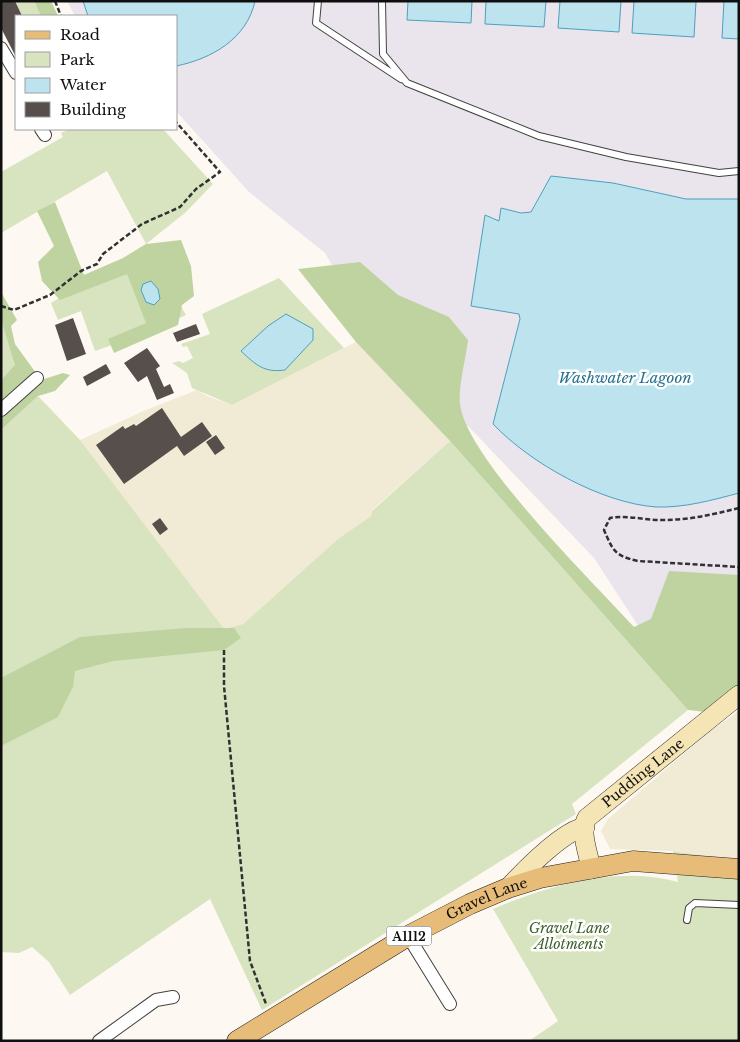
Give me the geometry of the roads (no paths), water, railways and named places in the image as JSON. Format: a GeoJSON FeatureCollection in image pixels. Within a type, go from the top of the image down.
{"type":"FeatureCollection","features":[{"type":"Feature","properties":{"kind":"main road","name":"Gravel Lane"},"geometry":{"type":"LineString","coordinates":[[237,1041],[408,936],[470,904],[508,888],[540,878],[633,862],[739,869]]}},
{"type":"Feature","properties":{"kind":"street"},"geometry":{"type":"LineString","coordinates":[[1,48],[15,71]]}},
{"type":"Feature","properties":{"kind":"street"},"geometry":{"type":"LineString","coordinates":[[1,410],[37,378]]}},
{"type":"Feature","properties":{"kind":"street","name":"Pudding Lane"},"geometry":{"type":"LineString","coordinates":[[585,827],[585,822],[593,812],[739,695]]}},
{"type":"Feature","properties":{"kind":"street"},"geometry":{"type":"LineString","coordinates":[[508,888],[527,867],[578,828],[585,827],[591,869]]}},
{"type":"Feature","properties":{"kind":"street"},"geometry":{"type":"LineString","coordinates":[[408,936],[450,1004]]}},
{"type":"Feature","properties":{"kind":"street"},"geometry":{"type":"LineString","coordinates":[[99,1041],[156,1000],[173,997]]}},
{"type":"Feature","properties":{"kind":"lane"},"geometry":{"type":"LineString","coordinates":[[318,1],[316,23],[407,82],[539,136],[626,157],[719,172],[739,171]]}},
{"type":"Feature","properties":{"kind":"lane"},"geometry":{"type":"LineString","coordinates":[[382,1],[383,54],[407,82]]}},
{"type":"Feature","properties":{"kind":"lane"},"geometry":{"type":"LineString","coordinates":[[688,920],[690,908],[695,904],[739,906]]}},
{"type":"Feature","properties":{"kind":"water"},"geometry":{"type":"Polygon","coordinates":[[[83,1],[255,1],[251,14],[244,26],[226,45],[202,58],[178,66],[178,15],[88,15],[83,1]]]}},
{"type":"Feature","properties":{"kind":"water"},"geometry":{"type":"Polygon","coordinates":[[[408,1],[472,1],[471,23],[407,20],[408,1]]]}},
{"type":"Feature","properties":{"kind":"water"},"geometry":{"type":"Polygon","coordinates":[[[486,1],[546,1],[544,27],[485,24],[486,1]]]}},
{"type":"Feature","properties":{"kind":"water"},"geometry":{"type":"Polygon","coordinates":[[[560,1],[621,1],[619,32],[558,28],[560,1]]]}},
{"type":"Feature","properties":{"kind":"water"},"geometry":{"type":"Polygon","coordinates":[[[634,1],[696,1],[694,37],[632,33],[634,1]]]}},
{"type":"Feature","properties":{"kind":"water"},"geometry":{"type":"Polygon","coordinates":[[[724,1],[739,1],[739,39],[722,38],[724,1]]]}},
{"type":"Feature","properties":{"kind":"water","name":"Washwater Lagoon"},"geometry":{"type":"Polygon","coordinates":[[[551,176],[613,183],[686,199],[739,199],[739,493],[698,503],[667,507],[635,504],[613,498],[568,479],[546,466],[508,439],[493,424],[520,319],[519,314],[471,306],[485,215],[499,221],[501,208],[521,213],[531,212],[551,176]]]}},
{"type":"Feature","properties":{"kind":"water"},"geometry":{"type":"Polygon","coordinates":[[[151,281],[158,289],[160,299],[154,305],[146,302],[141,290],[143,284],[151,281]]]}},
{"type":"Feature","properties":{"kind":"water"},"geometry":{"type":"Polygon","coordinates":[[[286,314],[313,329],[313,340],[285,370],[278,371],[261,367],[241,351],[268,326],[286,314]]]}},
{"type":"Feature","properties":{"kind":"park label","name":"Gravel Lane Allotments"},"geometry":{"type":"Point","coordinates":[569,936]}}]}
